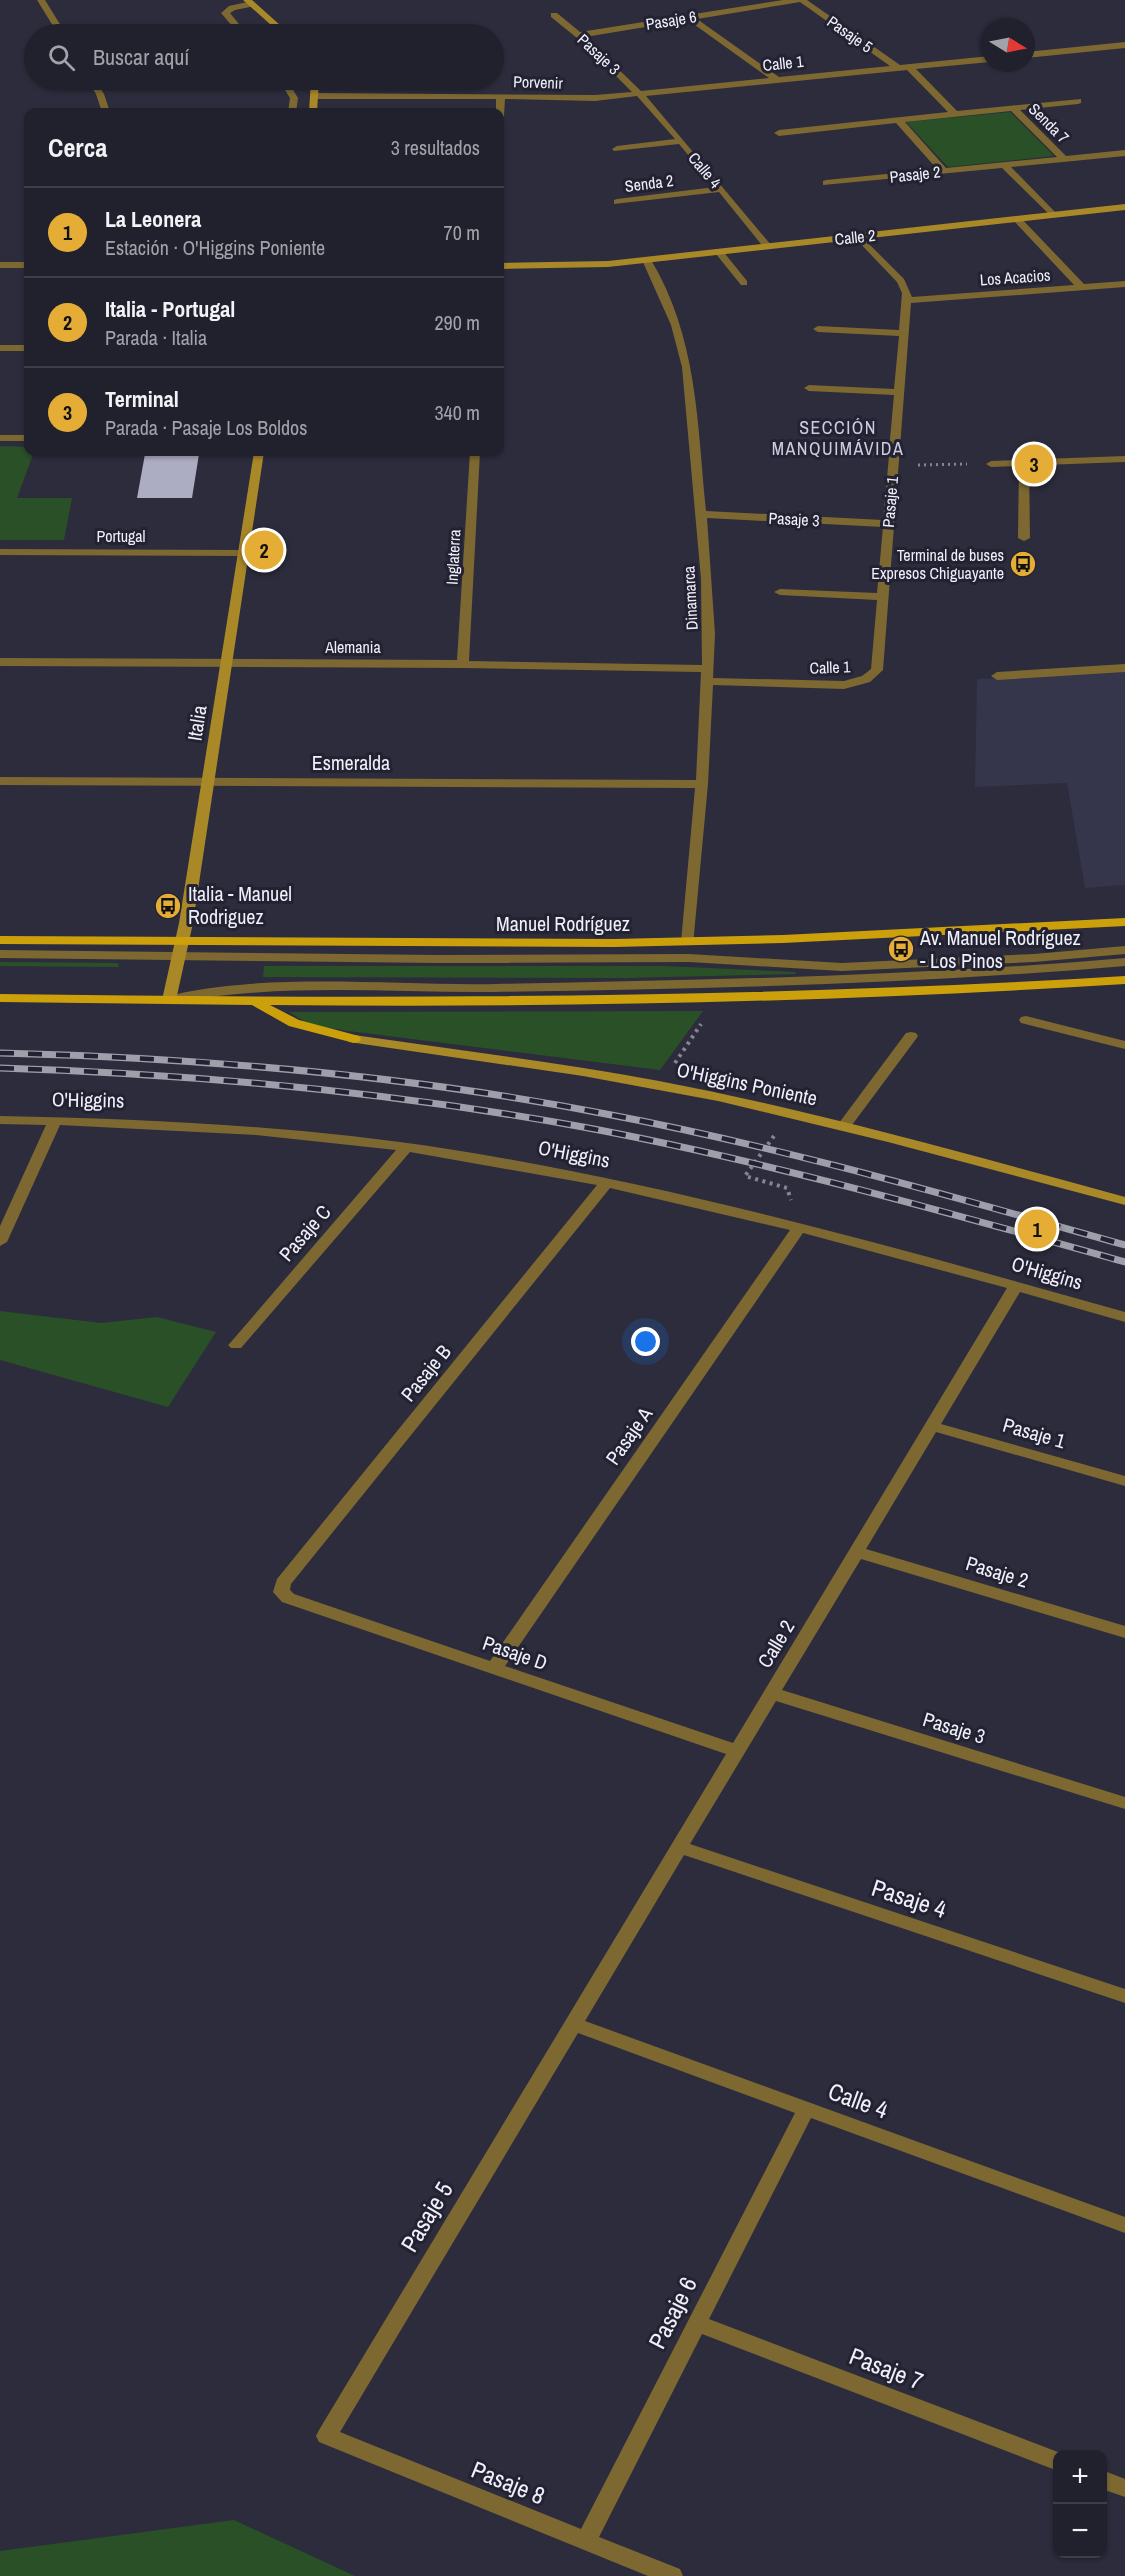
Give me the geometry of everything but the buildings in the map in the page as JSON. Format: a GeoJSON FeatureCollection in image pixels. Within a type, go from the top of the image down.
{"type":"FeatureCollection","features":[{"type":"Feature","properties":{"kind":"main road","name":"Manuel Rodríguez"},"geometry":{"type":"LineString","coordinates":[[0,940],[181,949],[688,942],[1125,921]]}},
{"type":"Feature","properties":{"kind":"main road"},"geometry":{"type":"LineString","coordinates":[[0,998],[521,1003],[835,995],[1125,980]]}},
{"type":"Feature","properties":{"kind":"main road"},"geometry":{"type":"LineString","coordinates":[[255,1002],[294,1023],[354,1039]]}},
{"type":"Feature","properties":{"kind":"street"},"geometry":{"type":"LineString","coordinates":[[41,0],[56,24]]}},
{"type":"Feature","properties":{"kind":"street","name":"Pasaje 6"},"geometry":{"type":"LineString","coordinates":[[580,35],[800,0]]}},
{"type":"Feature","properties":{"kind":"street","name":"Pasaje 5"},"geometry":{"type":"LineString","coordinates":[[800,0],[898,68]]}},
{"type":"Feature","properties":{"kind":"street"},"geometry":{"type":"LineString","coordinates":[[234,24],[225,13],[249,2],[274,24]]}},
{"type":"Feature","properties":{"kind":"street","name":"Pasaje 3"},"geometry":{"type":"LineString","coordinates":[[554,15],[580,35],[642,94]]}},
{"type":"Feature","properties":{"kind":"street"},"geometry":{"type":"LineString","coordinates":[[689,17],[777,80]]}},
{"type":"Feature","properties":{"kind":"street"},"geometry":{"type":"LineString","coordinates":[[1035,54],[1123,47]]}},
{"type":"Feature","properties":{"kind":"street","name":"Calle 1"},"geometry":{"type":"LineString","coordinates":[[579,99],[981,60]]}},
{"type":"Feature","properties":{"kind":"street"},"geometry":{"type":"LineString","coordinates":[[909,67],[955,114]]}},
{"type":"Feature","properties":{"kind":"street"},"geometry":{"type":"LineString","coordinates":[[97,90],[105,108]]}},
{"type":"Feature","properties":{"kind":"street"},"geometry":{"type":"LineString","coordinates":[[289,90],[294,98],[293,108]]}},
{"type":"Feature","properties":{"kind":"street"},"geometry":{"type":"LineString","coordinates":[[314,108],[315,90]]}},
{"type":"Feature","properties":{"kind":"street","name":"Calle 4"},"geometry":{"type":"LineString","coordinates":[[642,94],[768,247]]}},
{"type":"Feature","properties":{"kind":"street","name":"Porvenir"},"geometry":{"type":"LineString","coordinates":[[315,96],[501,96],[579,99]]}},
{"type":"Feature","properties":{"kind":"street"},"geometry":{"type":"LineString","coordinates":[[500,108],[501,96]]}},
{"type":"Feature","properties":{"kind":"street"},"geometry":{"type":"LineString","coordinates":[[779,133],[1078,101]]}},
{"type":"Feature","properties":{"kind":"street","name":"Senda 7"},"geometry":{"type":"LineString","coordinates":[[1013,108],[1064,159]]}},
{"type":"Feature","properties":{"kind":"street"},"geometry":{"type":"LineString","coordinates":[[898,120],[944,171]]}},
{"type":"Feature","properties":{"kind":"street"},"geometry":{"type":"LineString","coordinates":[[617,149],[681,141]]}},
{"type":"Feature","properties":{"kind":"street","name":"Pasaje 2"},"geometry":{"type":"LineString","coordinates":[[826,183],[1125,153]]}},
{"type":"Feature","properties":{"kind":"street"},"geometry":{"type":"LineString","coordinates":[[1004,165],[1053,215]]}},
{"type":"Feature","properties":{"kind":"street","name":"Senda 2"},"geometry":{"type":"LineString","coordinates":[[617,202],[721,189]]}},
{"type":"Feature","properties":{"kind":"street","name":"Calle 2"},"geometry":{"type":"LineString","coordinates":[[504,266],[585,266],[1125,207]]}},
{"type":"Feature","properties":{"kind":"street"},"geometry":{"type":"LineString","coordinates":[[1017,219],[1080,287]]}},
{"type":"Feature","properties":{"kind":"street"},"geometry":{"type":"LineString","coordinates":[[859,237],[901,281],[907,293],[907,300]]}},
{"type":"Feature","properties":{"kind":"street"},"geometry":{"type":"LineString","coordinates":[[719,252],[744,283]]}},
{"type":"Feature","properties":{"kind":"street","name":"Dinamarca"},"geometry":{"type":"LineString","coordinates":[[647,260],[671,309],[684,348],[708,608],[702,784],[688,942]]}},
{"type":"Feature","properties":{"kind":"street"},"geometry":{"type":"LineString","coordinates":[[0,265],[24,265]]}},
{"type":"Feature","properties":{"kind":"street","name":"Los Acacios"},"geometry":{"type":"LineString","coordinates":[[907,300],[1125,284]]}},
{"type":"Feature","properties":{"kind":"street","name":"Pasaje 1"},"geometry":{"type":"LineString","coordinates":[[881,597],[907,300]]}},
{"type":"Feature","properties":{"kind":"street"},"geometry":{"type":"LineString","coordinates":[[818,329],[905,333]]}},
{"type":"Feature","properties":{"kind":"street"},"geometry":{"type":"LineString","coordinates":[[0,348],[24,348]]}},
{"type":"Feature","properties":{"kind":"street"},"geometry":{"type":"LineString","coordinates":[[809,388],[900,392]]}},
{"type":"Feature","properties":{"kind":"street"},"geometry":{"type":"LineString","coordinates":[[0,438],[24,438]]}},
{"type":"Feature","properties":{"kind":"street"},"geometry":{"type":"LineString","coordinates":[[803,449],[894,453]]}},
{"type":"Feature","properties":{"kind":"street","name":"Italia"},"geometry":{"type":"LineString","coordinates":[[169,1000],[181,949],[258,456]]}},
{"type":"Feature","properties":{"kind":"street","name":"Inglaterra"},"geometry":{"type":"LineString","coordinates":[[463,664],[476,456]]}},
{"type":"Feature","properties":{"kind":"street"},"geometry":{"type":"LineString","coordinates":[[991,464],[1125,459]]}},
{"type":"Feature","properties":{"kind":"street"},"geometry":{"type":"LineString","coordinates":[[1024,463],[1024,538]]}},
{"type":"Feature","properties":{"kind":"street","name":"Pasaje 3"},"geometry":{"type":"LineString","coordinates":[[701,514],[888,524]]}},
{"type":"Feature","properties":{"kind":"street","name":"Portugal"},"geometry":{"type":"LineString","coordinates":[[0,552],[243,553]]}},
{"type":"Feature","properties":{"kind":"street"},"geometry":{"type":"LineString","coordinates":[[780,592],[881,597]]}},
{"type":"Feature","properties":{"kind":"street","name":"Calle 1"},"geometry":{"type":"LineString","coordinates":[[706,675],[831,685],[844,685],[866,679],[873,675],[878,665],[881,597]]}},
{"type":"Feature","properties":{"kind":"street","name":"Alemania"},"geometry":{"type":"LineString","coordinates":[[0,662],[463,664],[706,675]]}},
{"type":"Feature","properties":{"kind":"street"},"geometry":{"type":"LineString","coordinates":[[997,675],[1125,668]]}},
{"type":"Feature","properties":{"kind":"street","name":"Esmeralda"},"geometry":{"type":"LineString","coordinates":[[0,781],[702,784]]}},
{"type":"Feature","properties":{"kind":"street"},"geometry":{"type":"LineString","coordinates":[[0,954],[181,949],[440,959],[689,958],[842,967],[1034,958],[1125,950]]}},
{"type":"Feature","properties":{"kind":"street"},"geometry":{"type":"LineString","coordinates":[[169,1000],[212,991],[262,987],[558,987],[799,981],[1019,971],[1125,962]]}},
{"type":"Feature","properties":{"kind":"street"},"geometry":{"type":"LineString","coordinates":[[1026,1020],[1125,1045]]}},
{"type":"Feature","properties":{"kind":"street"},"geometry":{"type":"LineString","coordinates":[[844,1126],[911,1036]]}},
{"type":"Feature","properties":{"kind":"street","name":"O'Higgins Poniente"},"geometry":{"type":"LineString","coordinates":[[354,1039],[594,1073],[659,1085],[844,1126],[1125,1201]]}},
{"type":"Feature","properties":{"kind":"street","name":"O'Higgins"},"geometry":{"type":"LineString","coordinates":[[0,1119],[219,1127],[313,1136],[507,1163],[607,1182],[799,1228],[1125,1317]]}},
{"type":"Feature","properties":{"kind":"street"},"geometry":{"type":"LineString","coordinates":[[0,1242],[55,1120]]}},
{"type":"Feature","properties":{"kind":"street","name":"Pasaje C"},"geometry":{"type":"LineString","coordinates":[[236,1345],[406,1148]]}},
{"type":"Feature","properties":{"kind":"street","name":"Pasaje B"},"geometry":{"type":"LineString","coordinates":[[281,1592],[283,1583],[607,1182]]}},
{"type":"Feature","properties":{"kind":"street","name":"Pasaje A"},"geometry":{"type":"LineString","coordinates":[[494,1668],[799,1228]]}},
{"type":"Feature","properties":{"kind":"street","name":"Calle 2"},"geometry":{"type":"LineString","coordinates":[[573,2024],[1016,1286]]}},
{"type":"Feature","properties":{"kind":"street","name":"Pasaje 1"},"geometry":{"type":"LineString","coordinates":[[932,1426],[1125,1481]]}},
{"type":"Feature","properties":{"kind":"street","name":"Pasaje 2"},"geometry":{"type":"LineString","coordinates":[[856,1552],[1125,1632]]}},
{"type":"Feature","properties":{"kind":"street","name":"Pasaje D"},"geometry":{"type":"LineString","coordinates":[[281,1592],[288,1598],[737,1751]]}},
{"type":"Feature","properties":{"kind":"street","name":"Pasaje 3"},"geometry":{"type":"LineString","coordinates":[[771,1693],[1125,1803]]}},
{"type":"Feature","properties":{"kind":"street","name":"Pasaje 4"},"geometry":{"type":"LineString","coordinates":[[679,1847],[1125,1996]]}},
{"type":"Feature","properties":{"kind":"street","name":"Pasaje 5"},"geometry":{"type":"LineString","coordinates":[[326,2436],[573,2024]]}},
{"type":"Feature","properties":{"kind":"street","name":"Calle 4"},"geometry":{"type":"LineString","coordinates":[[573,2024],[1125,2225]]}},
{"type":"Feature","properties":{"kind":"street","name":"Pasaje 6"},"geometry":{"type":"LineString","coordinates":[[586,2541],[806,2109]]}},
{"type":"Feature","properties":{"kind":"street","name":"Pasaje 7"},"geometry":{"type":"LineString","coordinates":[[697,2323],[1053,2460]]}},
{"type":"Feature","properties":{"kind":"street","name":"Pasaje 8"},"geometry":{"type":"LineString","coordinates":[[326,2436],[672,2576]]}},
{"type":"Feature","properties":{"kind":"street"},"geometry":{"type":"LineString","coordinates":[[1107,2481],[1125,2488]]}},
{"type":"Feature","properties":{"kind":"path"},"geometry":{"type":"LineString","coordinates":[[893,465],[991,464]]}},
{"type":"Feature","properties":{"kind":"path"},"geometry":{"type":"LineString","coordinates":[[659,1085],[698,1031],[713,999]]}},
{"type":"Feature","properties":{"kind":"path"},"geometry":{"type":"LineString","coordinates":[[790,1113],[745,1176],[787,1188],[799,1228]]}},
{"type":"Feature","properties":{"kind":"shaded area"},"geometry":{"type":"Polygon","coordinates":[[[1125,672],[1125,885],[1085,888],[1067,783],[975,787],[977,679],[1125,672]]]}},
{"type":"Feature","properties":{"kind":"green space"},"geometry":{"type":"Polygon","coordinates":[[[1010,112],[1054,156],[948,167],[906,122],[1010,112]]]}},
{"type":"Feature","properties":{"kind":"green space"},"geometry":{"type":"Polygon","coordinates":[[[0,446],[24,447],[24,456],[33,456],[17,498],[72,498],[64,540],[0,540],[0,446]]]}},
{"type":"Feature","properties":{"kind":"green space"},"geometry":{"type":"Polygon","coordinates":[[[0,962],[118,963],[119,967],[0,966],[0,962]]]}},
{"type":"Feature","properties":{"kind":"green space"},"geometry":{"type":"Polygon","coordinates":[[[264,966],[664,966],[795,972],[796,974],[626,978],[263,977],[264,966]]]}},
{"type":"Feature","properties":{"kind":"green space"},"geometry":{"type":"Polygon","coordinates":[[[703,1011],[660,1070],[348,1031],[310,1025],[289,1012],[703,1011]]]}},
{"type":"Feature","properties":{"kind":"green space"},"geometry":{"type":"Polygon","coordinates":[[[0,1311],[101,1323],[157,1317],[216,1332],[168,1407],[0,1360],[0,1311]]]}},
{"type":"Feature","properties":{"kind":"green space"},"geometry":{"type":"Polygon","coordinates":[[[234,2520],[355,2576],[0,2576],[0,2551],[234,2520]]]}},
{"type":"Feature","properties":{"kind":"railway"},"geometry":{"type":"LineString","coordinates":[[0,1053],[229,1064],[380,1079],[531,1100],[672,1127],[802,1157],[1125,1245]]}},
{"type":"Feature","properties":{"kind":"railway"},"geometry":{"type":"LineString","coordinates":[[0,1068],[147,1075],[293,1087],[438,1104],[583,1127],[788,1171],[1125,1262]]}},
{"type":"Feature","properties":{"kind":"place","name":"Terminal"},"geometry":{"type":"Point","coordinates":[1034,464]}},
{"type":"Feature","properties":{"kind":"place","name":"Italia - Portugal"},"geometry":{"type":"Point","coordinates":[264,550]}},
{"type":"Feature","properties":{"kind":"place","name":"Terminal de buses Expresos Chiguayante"},"geometry":{"type":"Point","coordinates":[1023,564]}},
{"type":"Feature","properties":{"kind":"place","name":"Italia - Manuel Rodriguez"},"geometry":{"type":"Point","coordinates":[168,906]}},
{"type":"Feature","properties":{"kind":"place","name":"Av. Manuel Rodríguez - Los Pinos"},"geometry":{"type":"Point","coordinates":[901,949]}},
{"type":"Feature","properties":{"kind":"place","name":"La Leonera"},"geometry":{"type":"Point","coordinates":[1037,1229]}},
{"type":"Feature","properties":{"kind":"district","name":"SECCIÓN MANQUIMÁVIDA"},"geometry":{"type":"Point","coordinates":[838,438]}}]}
